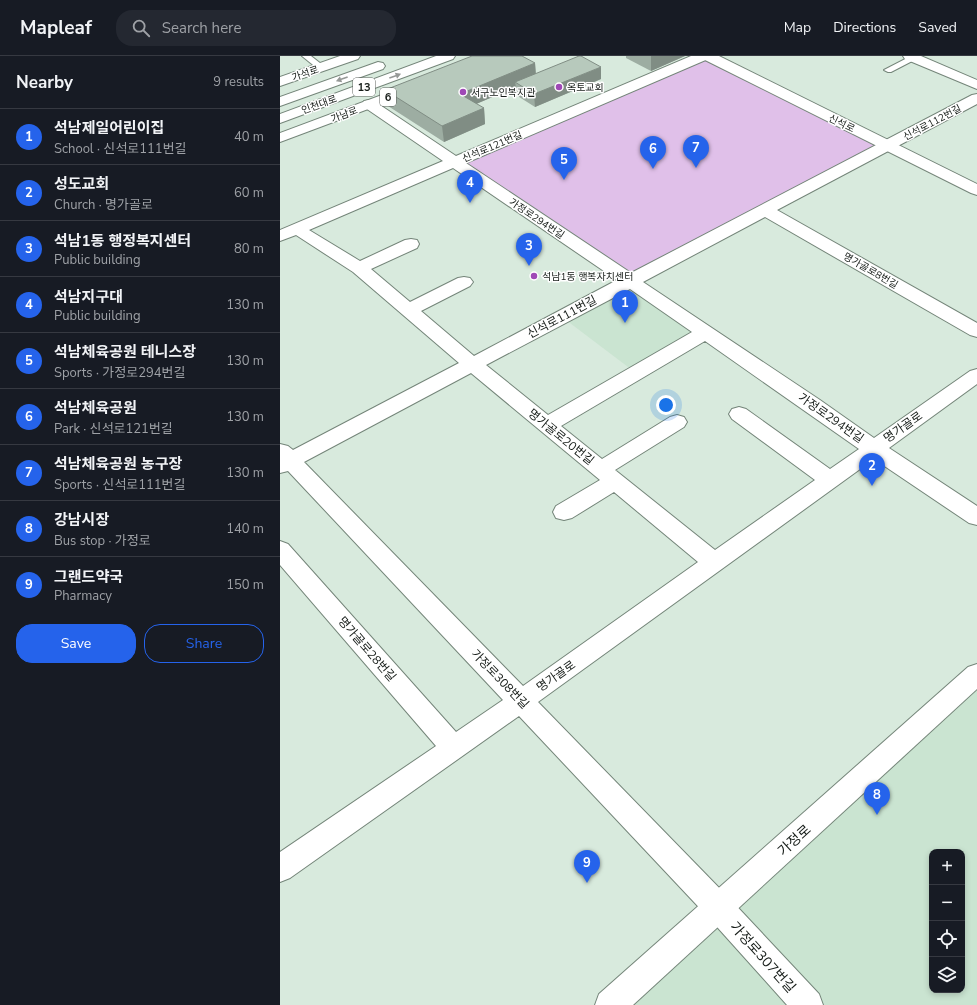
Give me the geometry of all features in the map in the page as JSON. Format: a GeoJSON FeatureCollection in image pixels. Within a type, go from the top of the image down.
{"type":"FeatureCollection","features":[{"type":"Feature","properties":{"kind":"main road","name":"가석로"},"geometry":{"type":"LineString","coordinates":[[280,82],[354,56]]}},
{"type":"Feature","properties":{"kind":"main road","name":"인천대로"},"geometry":{"type":"LineString","coordinates":[[280,119],[448,56]]}},
{"type":"Feature","properties":{"kind":"main road","name":"신석로121번길"},"geometry":{"type":"LineString","coordinates":[[289,232],[703,56]]}},
{"type":"Feature","properties":{"kind":"main road","name":"신석로"},"geometry":{"type":"LineString","coordinates":[[708,56],[977,190]]}},
{"type":"Feature","properties":{"kind":"main road"},"geometry":{"type":"LineString","coordinates":[[912,57],[977,86]]}},
{"type":"Feature","properties":{"kind":"main road","name":"인천대로"},"geometry":{"type":"LineString","coordinates":[[280,102],[391,61]]}},
{"type":"Feature","properties":{"kind":"main road","name":"가남로"},"geometry":{"type":"LineString","coordinates":[[280,138],[426,82]]}},
{"type":"Feature","properties":{"kind":"main road","name":"신석로112번길"},"geometry":{"type":"LineString","coordinates":[[887,145],[977,98]]}},
{"type":"Feature","properties":{"kind":"main road","name":"가정로294번길"},"geometry":{"type":"LineString","coordinates":[[370,104],[706,332],[873,448],[977,517]]}},
{"type":"Feature","properties":{"kind":"main road","name":"신석로111번길"},"geometry":{"type":"LineString","coordinates":[[283,459],[472,364],[887,145]]}},
{"type":"Feature","properties":{"kind":"main road","name":"명가골로8번길"},"geometry":{"type":"LineString","coordinates":[[765,210],[977,331]]}},
{"type":"Feature","properties":{"kind":"main road","name":"명가골로20번길"},"geometry":{"type":"LineString","coordinates":[[289,232],[359,268],[472,364],[715,562]]}},
{"type":"Feature","properties":{"kind":"main road"},"geometry":{"type":"LineString","coordinates":[[359,268],[411,244]]}},
{"type":"Feature","properties":{"kind":"main road"},"geometry":{"type":"LineString","coordinates":[[408,310],[464,282]]}},
{"type":"Feature","properties":{"kind":"main road"},"geometry":{"type":"LineString","coordinates":[[547,425],[706,332]]}},
{"type":"Feature","properties":{"kind":"main road","name":"명가골로"},"geometry":{"type":"LineString","coordinates":[[280,868],[521,701],[977,375]]}},
{"type":"Feature","properties":{"kind":"main road"},"geometry":{"type":"LineString","coordinates":[[739,414],[830,480]]}},
{"type":"Feature","properties":{"kind":"main road"},"geometry":{"type":"LineString","coordinates":[[564,512],[608,475],[677,422]]}},
{"type":"Feature","properties":{"kind":"main road","name":"가정로308번길"},"geometry":{"type":"LineString","coordinates":[[283,459],[521,701],[719,908]]}},
{"type":"Feature","properties":{"kind":"main road","name":"명가골로28번길"},"geometry":{"type":"LineString","coordinates":[[280,550],[454,748]]}},
{"type":"Feature","properties":{"kind":"main road","name":"가정로"},"geometry":{"type":"LineString","coordinates":[[610,1005],[977,674]]}},
{"type":"Feature","properties":{"kind":"main road","name":"가정로307번길"},"geometry":{"type":"LineString","coordinates":[[719,908],[808,1005]]}},
{"type":"Feature","properties":{"kind":"lane"},"geometry":{"type":"LineString","coordinates":[[306,56],[321,67]]}},
{"type":"Feature","properties":{"kind":"lane"},"geometry":{"type":"LineString","coordinates":[[888,70],[912,57]]}},
{"type":"Feature","properties":{"kind":"shaded area"},"geometry":{"type":"Polygon","coordinates":[[[703,56],[887,145],[630,281],[454,162],[703,56]]]}},
{"type":"Feature","properties":{"kind":"shaded area"},"geometry":{"type":"Polygon","coordinates":[[[630,281],[706,332],[636,373],[562,317],[630,281]]]}},
{"type":"Feature","properties":{"kind":"shaded area"},"geometry":{"type":"Polygon","coordinates":[[[977,687],[977,1005],[628,1005],[977,687]]]}},
{"type":"Feature","properties":{"kind":"building"},"geometry":{"type":"Polygon","coordinates":[[[472,56],[522,56],[535,63],[460,94],[484,108],[442,126],[385,90],[472,56]]]}},
{"type":"Feature","properties":{"kind":"building"},"geometry":{"type":"Polygon","coordinates":[[[579,56],[601,67],[534,94],[515,82],[579,56]]]}},
{"type":"Feature","properties":{"kind":"place","name":"옥토교회"},"geometry":{"type":"Point","coordinates":[559,87]}},
{"type":"Feature","properties":{"kind":"place","name":"서구노인복지관"},"geometry":{"type":"Point","coordinates":[463,92]}},
{"type":"Feature","properties":{"kind":"place","name":"석남체육공원 농구장"},"geometry":{"type":"Point","coordinates":[696,168]}},
{"type":"Feature","properties":{"kind":"place","name":"석남체육공원"},"geometry":{"type":"Point","coordinates":[653,169]}},
{"type":"Feature","properties":{"kind":"place","name":"석남체육공원 테니스장"},"geometry":{"type":"Point","coordinates":[564,180]}},
{"type":"Feature","properties":{"kind":"place","name":"석남지구대"},"geometry":{"type":"Point","coordinates":[470,203]}},
{"type":"Feature","properties":{"kind":"place","name":"석남1동 행정복지센터"},"geometry":{"type":"Point","coordinates":[529,266]}},
{"type":"Feature","properties":{"kind":"place","name":"석남1동 행복자치센터"},"geometry":{"type":"Point","coordinates":[534,276]}},
{"type":"Feature","properties":{"kind":"place","name":"석남제일어린이집"},"geometry":{"type":"Point","coordinates":[625,323]}},
{"type":"Feature","properties":{"kind":"place","name":"성도교회"},"geometry":{"type":"Point","coordinates":[872,486]}},
{"type":"Feature","properties":{"kind":"place","name":"강남시장"},"geometry":{"type":"Point","coordinates":[877,815]}},
{"type":"Feature","properties":{"kind":"place","name":"그랜드약국"},"geometry":{"type":"Point","coordinates":[587,883]}}]}
